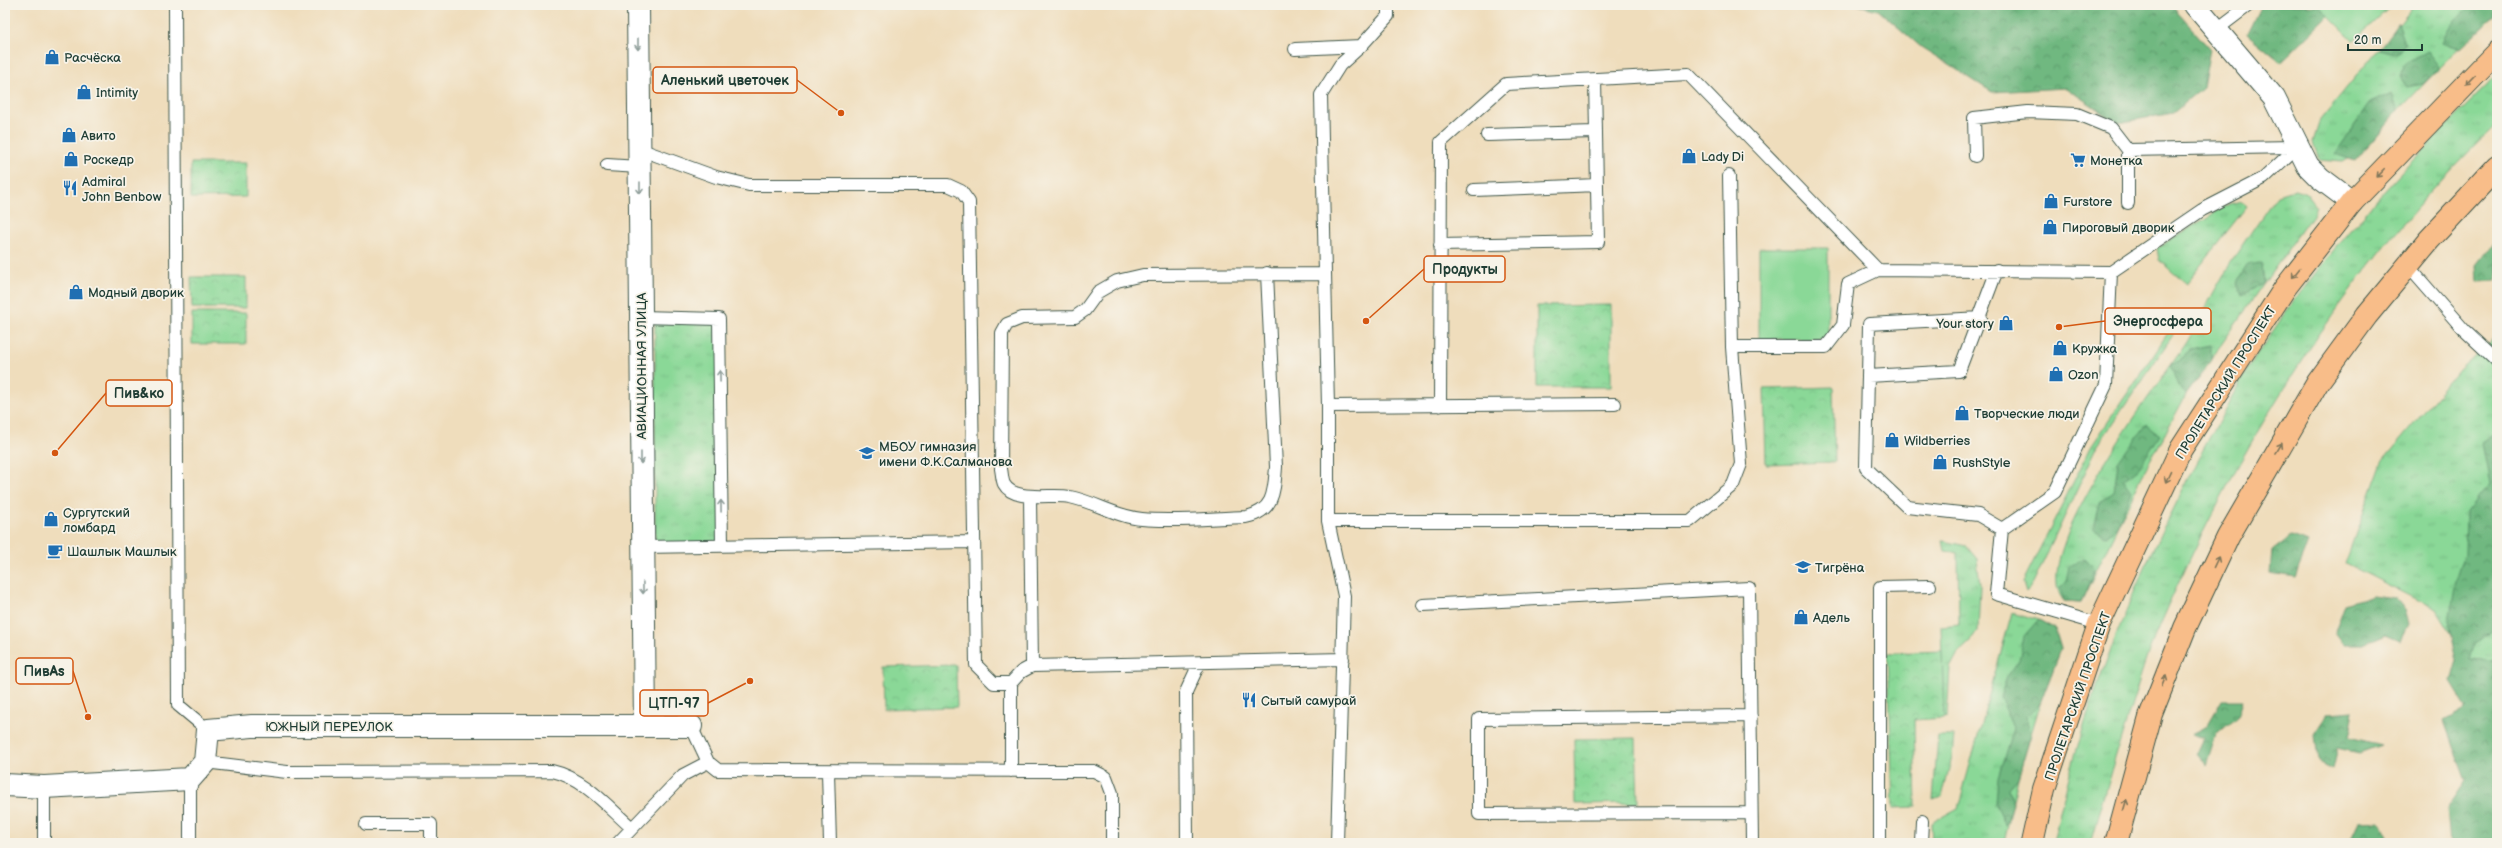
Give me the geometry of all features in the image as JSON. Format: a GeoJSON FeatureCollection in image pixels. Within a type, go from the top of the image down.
{"type":"FeatureCollection","features":[{"type":"Feature","properties":{"kind":"main road","name":"ПРОЛЕТАРСКИЙ ПРОСПЕКТ"},"geometry":{"type":"LineString","coordinates":[[2032,843],[2044,790],[2100,624],[2180,450],[2285,288],[2352,202],[2497,52]]}},
{"type":"Feature","properties":{"kind":"main road"},"geometry":{"type":"LineString","coordinates":[[2116,843],[2151,714],[2185,628],[2228,536],[2318,382],[2367,315],[2408,266],[2497,167]]}},
{"type":"Feature","properties":{"kind":"street","name":"АВИАЦИОННАЯ УЛИЦА"},"geometry":{"type":"LineString","coordinates":[[638,5],[642,547],[645,726]]}},
{"type":"Feature","properties":{"kind":"street"},"geometry":{"type":"LineString","coordinates":[[2195,5],[2274,98],[2290,126],[2297,147],[2308,166],[2320,178],[2352,202]]}},
{"type":"Feature","properties":{"kind":"street","name":"ЮЖНЫЙ ПЕРЕУЛОК"},"geometry":{"type":"LineString","coordinates":[[208,730],[252,726],[691,726]]}},
{"type":"Feature","properties":{"kind":"street"},"geometry":{"type":"LineString","coordinates":[[5,785],[44,787],[190,779],[205,762],[208,730]]}},
{"type":"Feature","properties":{"kind":"lane"},"geometry":{"type":"LineString","coordinates":[[175,5],[178,706],[208,730]]}},
{"type":"Feature","properties":{"kind":"lane"},"geometry":{"type":"LineString","coordinates":[[1337,843],[1344,596],[1328,521],[1328,406],[1321,95],[1340,65],[1361,46],[1388,16],[1388,5]]}},
{"type":"Feature","properties":{"kind":"lane"},"geometry":{"type":"LineString","coordinates":[[2216,30],[2249,5]]}},
{"type":"Feature","properties":{"kind":"lane"},"geometry":{"type":"LineString","coordinates":[[1295,50],[1361,46]]}},
{"type":"Feature","properties":{"kind":"lane"},"geometry":{"type":"LineString","coordinates":[[1440,406],[1441,142],[1506,84],[1688,74],[1878,270]]}},
{"type":"Feature","properties":{"kind":"lane"},"geometry":{"type":"LineString","coordinates":[[1440,245],[1598,242],[1595,79]]}},
{"type":"Feature","properties":{"kind":"lane"},"geometry":{"type":"LineString","coordinates":[[1975,156],[1974,118],[2028,112],[2077,114],[2111,128],[2128,150],[2128,202]]}},
{"type":"Feature","properties":{"kind":"lane"},"geometry":{"type":"LineString","coordinates":[[1487,135],[1596,132]]}},
{"type":"Feature","properties":{"kind":"lane"},"geometry":{"type":"LineString","coordinates":[[2128,150],[2297,147]]}},
{"type":"Feature","properties":{"kind":"lane"},"geometry":{"type":"LineString","coordinates":[[1732,347],[1826,347],[1843,325],[1848,284],[1878,270],[2111,272],[2202,210],[2264,178],[2297,147]]}},
{"type":"Feature","properties":{"kind":"lane"},"geometry":{"type":"LineString","coordinates":[[607,165],[639,158],[749,185],[948,185],[961,191],[969,202],[976,664],[994,683],[1011,683]]}},
{"type":"Feature","properties":{"kind":"lane"},"geometry":{"type":"LineString","coordinates":[[1328,521],[1690,521],[1733,485],[1741,464],[1732,347],[1729,176]]}},
{"type":"Feature","properties":{"kind":"lane"},"geometry":{"type":"LineString","coordinates":[[1474,190],[1597,185]]}},
{"type":"Feature","properties":{"kind":"lane"},"geometry":{"type":"LineString","coordinates":[[2408,266],[2464,330],[2497,362]]}},
{"type":"Feature","properties":{"kind":"lane"},"geometry":{"type":"LineString","coordinates":[[1868,376],[1960,371],[1981,318],[1997,270]]}},
{"type":"Feature","properties":{"kind":"lane"},"geometry":{"type":"LineString","coordinates":[[2100,624],[1996,594],[2002,529],[2055,492],[2106,385],[2111,272]]}},
{"type":"Feature","properties":{"kind":"lane"},"geometry":{"type":"LineString","coordinates":[[1267,273],[1276,467],[1274,490],[1268,505],[1258,514],[1246,517],[1142,519],[1113,512],[1090,502],[1068,496],[1030,496],[1016,493],[1004,484],[1001,469],[1002,333],[1007,324],[1022,318],[1075,316],[1085,310],[1098,292],[1117,281],[1143,275],[1267,273],[1324,274]]}},
{"type":"Feature","properties":{"kind":"lane"},"geometry":{"type":"LineString","coordinates":[[640,317],[719,319],[722,545]]}},
{"type":"Feature","properties":{"kind":"lane"},"geometry":{"type":"LineString","coordinates":[[1981,318],[1869,324],[1866,468],[1907,507],[1978,515],[2002,529]]}},
{"type":"Feature","properties":{"kind":"lane"},"geometry":{"type":"LineString","coordinates":[[1328,406],[1615,404]]}},
{"type":"Feature","properties":{"kind":"lane"},"geometry":{"type":"LineString","coordinates":[[1030,496],[1032,666]]}},
{"type":"Feature","properties":{"kind":"lane"},"geometry":{"type":"LineString","coordinates":[[642,547],[973,542]]}},
{"type":"Feature","properties":{"kind":"lane"},"geometry":{"type":"LineString","coordinates":[[1880,843],[1880,587],[1930,586]]}},
{"type":"Feature","properties":{"kind":"lane"},"geometry":{"type":"LineString","coordinates":[[1423,605],[1749,588],[1752,843]]}},
{"type":"Feature","properties":{"kind":"lane"},"geometry":{"type":"LineString","coordinates":[[1011,771],[1011,683],[1021,672],[1032,666],[1199,664],[1343,659]]}},
{"type":"Feature","properties":{"kind":"lane"},"geometry":{"type":"LineString","coordinates":[[1187,843],[1186,692],[1199,664]]}},
{"type":"Feature","properties":{"kind":"lane"},"geometry":{"type":"LineString","coordinates":[[1751,716],[1478,720],[1479,814],[1751,813]]}},
{"type":"Feature","properties":{"kind":"lane"},"geometry":{"type":"LineString","coordinates":[[691,726],[708,762],[718,770],[828,772],[1094,771],[1106,777],[1112,793],[1112,843]]}},
{"type":"Feature","properties":{"kind":"lane"},"geometry":{"type":"LineString","coordinates":[[205,762],[287,772],[552,771],[567,774],[583,785],[632,828]]}},
{"type":"Feature","properties":{"kind":"lane"},"geometry":{"type":"LineString","coordinates":[[618,843],[683,775],[708,762]]}},
{"type":"Feature","properties":{"kind":"lane"},"geometry":{"type":"LineString","coordinates":[[828,772],[830,843]]}},
{"type":"Feature","properties":{"kind":"lane"},"geometry":{"type":"LineString","coordinates":[[190,779],[190,843]]}},
{"type":"Feature","properties":{"kind":"lane"},"geometry":{"type":"LineString","coordinates":[[44,787],[44,843]]}},
{"type":"Feature","properties":{"kind":"lane"},"geometry":{"type":"LineString","coordinates":[[1921,843],[1922,821]]}},
{"type":"Feature","properties":{"kind":"lane"},"geometry":{"type":"LineString","coordinates":[[366,824],[431,824],[431,843]]}},
{"type":"Feature","properties":{"kind":"green space"},"geometry":{"type":"Polygon","coordinates":[[[1858,5],[2171,5],[2210,49],[2203,88],[2173,113],[2118,123],[2066,88],[1992,92],[1921,47],[1878,10],[1858,5]]]}},
{"type":"Feature","properties":{"kind":"green space"},"geometry":{"type":"Polygon","coordinates":[[[2261,5],[2326,5],[2329,15],[2281,62],[2247,34],[2261,5]]]}},
{"type":"Feature","properties":{"kind":"green space"},"geometry":{"type":"Polygon","coordinates":[[[2318,5],[2392,5],[2354,41],[2318,5]]]}},
{"type":"Feature","properties":{"kind":"green space"},"geometry":{"type":"Polygon","coordinates":[[[2415,5],[2497,5],[2497,14],[2463,44],[2355,155],[2343,162],[2319,160],[2313,142],[2320,120],[2415,5]]]}},
{"type":"Feature","properties":{"kind":"green space"},"geometry":{"type":"Polygon","coordinates":[[[2471,5],[2497,5],[2497,13],[2460,49],[2442,42],[2451,25],[2471,5]]]}},
{"type":"Feature","properties":{"kind":"green space"},"geometry":{"type":"Polygon","coordinates":[[[2398,23],[2405,43],[2397,54],[2379,49],[2398,23]]]}},
{"type":"Feature","properties":{"kind":"green space"},"geometry":{"type":"Polygon","coordinates":[[[2427,51],[2439,67],[2423,84],[2408,87],[2401,77],[2405,63],[2427,51]]]}},
{"type":"Feature","properties":{"kind":"green space"},"geometry":{"type":"Polygon","coordinates":[[[2497,76],[2497,124],[2443,179],[2392,238],[2344,300],[2300,364],[2259,430],[2221,498],[2186,568],[2151,645],[2122,734],[2090,843],[2053,843],[2080,737],[2117,633],[2138,583],[2185,483],[2240,382],[2277,324],[2305,286],[2365,212],[2463,109],[2497,76]]]}},
{"type":"Feature","properties":{"kind":"green space"},"geometry":{"type":"Polygon","coordinates":[[[2392,93],[2398,111],[2355,161],[2335,154],[2370,103],[2392,93]]]}},
{"type":"Feature","properties":{"kind":"green space"},"geometry":{"type":"Polygon","coordinates":[[[191,163],[246,163],[246,197],[191,198],[191,163]]]}},
{"type":"Feature","properties":{"kind":"green space"},"geometry":{"type":"Polygon","coordinates":[[[2296,189],[2306,193],[2316,206],[2312,215],[2186,395],[2141,478],[2081,602],[2064,601],[2057,579],[2063,548],[2078,511],[2100,471],[2187,342],[2218,284],[2256,225],[2277,195],[2296,189]]]}},
{"type":"Feature","properties":{"kind":"green space"},"geometry":{"type":"Polygon","coordinates":[[[2241,201],[2247,206],[2186,284],[2159,260],[2157,248],[2229,204],[2241,201]]]}},
{"type":"Feature","properties":{"kind":"green space"},"geometry":{"type":"Polygon","coordinates":[[[2497,239],[2497,280],[2478,281],[2477,265],[2497,239]]]}},
{"type":"Feature","properties":{"kind":"green space"},"geometry":{"type":"Polygon","coordinates":[[[1759,248],[1828,248],[1828,339],[1759,339],[1759,248]]]}},
{"type":"Feature","properties":{"kind":"green space"},"geometry":{"type":"Polygon","coordinates":[[[2262,263],[2264,283],[2242,295],[2237,282],[2248,264],[2262,263]]]}},
{"type":"Feature","properties":{"kind":"green space"},"geometry":{"type":"Polygon","coordinates":[[[191,277],[246,277],[246,308],[192,308],[191,277]]]}},
{"type":"Feature","properties":{"kind":"green space"},"geometry":{"type":"Polygon","coordinates":[[[1611,305],[1611,387],[1537,387],[1537,306],[1611,305]]]}},
{"type":"Feature","properties":{"kind":"green space"},"geometry":{"type":"Polygon","coordinates":[[[192,313],[246,313],[246,344],[192,344],[192,313]]]}},
{"type":"Feature","properties":{"kind":"green space"},"geometry":{"type":"Polygon","coordinates":[[[655,317],[719,319],[722,545],[655,547],[655,317]]]}},
{"type":"Feature","properties":{"kind":"green space"},"geometry":{"type":"Polygon","coordinates":[[[2172,327],[2173,335],[2098,445],[2033,584],[2026,592],[2023,582],[2091,447],[2172,327]]]}},
{"type":"Feature","properties":{"kind":"green space"},"geometry":{"type":"Polygon","coordinates":[[[2497,336],[2497,686],[2483,684],[2436,609],[2345,563],[2382,462],[2460,369],[2497,336]]]}},
{"type":"Feature","properties":{"kind":"green space"},"geometry":{"type":"Polygon","coordinates":[[[2211,345],[2211,361],[2186,395],[2178,386],[2171,367],[2191,349],[2211,345]]]}},
{"type":"Feature","properties":{"kind":"green space"},"geometry":{"type":"Polygon","coordinates":[[[1833,387],[1835,462],[1766,464],[1764,389],[1833,387]]]}},
{"type":"Feature","properties":{"kind":"green space"},"geometry":{"type":"Polygon","coordinates":[[[2146,424],[2160,435],[2138,469],[2123,480],[2131,491],[2117,527],[2106,536],[2093,528],[2099,502],[2114,492],[2118,462],[2146,424]]]}},
{"type":"Feature","properties":{"kind":"green space"},"geometry":{"type":"Polygon","coordinates":[[[2497,432],[2497,626],[2473,645],[2469,659],[2497,661],[2497,843],[2450,843],[2447,809],[2466,781],[2444,721],[2467,708],[2451,682],[2457,660],[2449,621],[2456,581],[2465,553],[2466,512],[2490,483],[2482,442],[2497,432]]]}},
{"type":"Feature","properties":{"kind":"green space"},"geometry":{"type":"Polygon","coordinates":[[[2290,537],[2309,543],[2295,577],[2270,573],[2272,551],[2290,537]]]}},
{"type":"Feature","properties":{"kind":"green space"},"geometry":{"type":"Polygon","coordinates":[[[1943,541],[1966,546],[1977,559],[1980,586],[1978,631],[1971,641],[1958,653],[1950,668],[1947,717],[1944,718],[1941,626],[1959,624],[1958,553],[1945,551],[1943,541]]]}},
{"type":"Feature","properties":{"kind":"green space"},"geometry":{"type":"Polygon","coordinates":[[[2084,558],[2095,569],[2081,602],[2064,601],[2060,588],[2066,583],[2069,566],[2084,558]]]}},
{"type":"Feature","properties":{"kind":"green space"},"geometry":{"type":"Polygon","coordinates":[[[2373,595],[2396,598],[2403,606],[2408,624],[2400,640],[2386,634],[2363,644],[2344,644],[2335,632],[2345,604],[2373,595]]]}},
{"type":"Feature","properties":{"kind":"green space"},"geometry":{"type":"Polygon","coordinates":[[[2012,612],[2039,620],[2055,629],[2061,649],[2040,704],[2018,778],[2004,843],[1932,843],[1931,823],[1958,808],[2012,612]]]}},
{"type":"Feature","properties":{"kind":"green space"},"geometry":{"type":"Polygon","coordinates":[[[2039,620],[2055,629],[2061,649],[2040,704],[2026,716],[2031,734],[2018,778],[2009,788],[2013,804],[2006,825],[1996,804],[1998,777],[2013,728],[2000,697],[2007,677],[2019,660],[2024,637],[2039,620]]]}},
{"type":"Feature","properties":{"kind":"green space"},"geometry":{"type":"Polygon","coordinates":[[[1942,651],[1944,718],[1914,720],[1916,807],[1893,808],[1888,653],[1942,651]]]}},
{"type":"Feature","properties":{"kind":"green space"},"geometry":{"type":"Polygon","coordinates":[[[956,665],[957,707],[884,709],[883,667],[956,665]]]}},
{"type":"Feature","properties":{"kind":"green space"},"geometry":{"type":"Polygon","coordinates":[[[2222,700],[2243,700],[2238,716],[2216,735],[2206,766],[2196,753],[2203,738],[2191,734],[2207,726],[2222,700]]]}},
{"type":"Feature","properties":{"kind":"green space"},"geometry":{"type":"Polygon","coordinates":[[[2354,711],[2349,737],[2381,745],[2359,753],[2337,748],[2332,769],[2318,762],[2315,734],[2329,713],[2354,711]]]}},
{"type":"Feature","properties":{"kind":"green space"},"geometry":{"type":"Polygon","coordinates":[[[1938,736],[1954,736],[1952,756],[1942,797],[1933,800],[1938,736]]]}},
{"type":"Feature","properties":{"kind":"green space"},"geometry":{"type":"Polygon","coordinates":[[[1636,738],[1638,803],[1575,804],[1574,739],[1636,738]]]}},
{"type":"Feature","properties":{"kind":"green space"},"geometry":{"type":"Polygon","coordinates":[[[2380,821],[2388,837],[2387,843],[2349,843],[2359,822],[2380,821]]]}},
{"type":"Feature","properties":{"kind":"place","name":"Расчёска"},"geometry":{"type":"Point","coordinates":[52,57]}},
{"type":"Feature","properties":{"kind":"place","name":"Intimity"},"geometry":{"type":"Point","coordinates":[84,92]}},
{"type":"Feature","properties":{"kind":"place","name":"Аленький цветочек"},"geometry":{"type":"Point","coordinates":[841,113]}},
{"type":"Feature","properties":{"kind":"place","name":"Авито"},"geometry":{"type":"Point","coordinates":[69,135]}},
{"type":"Feature","properties":{"kind":"place","name":"Lady Di"},"geometry":{"type":"Point","coordinates":[1689,156]}},
{"type":"Feature","properties":{"kind":"place","name":"Роскедр"},"geometry":{"type":"Point","coordinates":[71,159]}},
{"type":"Feature","properties":{"kind":"place","name":"Монетка"},"geometry":{"type":"Point","coordinates":[2078,160]}},
{"type":"Feature","properties":{"kind":"place","name":"Admiral John Benbow"},"geometry":{"type":"Point","coordinates":[70,188]}},
{"type":"Feature","properties":{"kind":"place","name":"Furstore"},"geometry":{"type":"Point","coordinates":[2051,201]}},
{"type":"Feature","properties":{"kind":"place","name":"Пироговый дворик"},"geometry":{"type":"Point","coordinates":[2050,227]}},
{"type":"Feature","properties":{"kind":"place","name":"Модный дворик"},"geometry":{"type":"Point","coordinates":[76,292]}},
{"type":"Feature","properties":{"kind":"place","name":"Продукты"},"geometry":{"type":"Point","coordinates":[1366,321]}},
{"type":"Feature","properties":{"kind":"place","name":"Your story"},"geometry":{"type":"Point","coordinates":[2006,323]}},
{"type":"Feature","properties":{"kind":"place","name":"Энергосфера"},"geometry":{"type":"Point","coordinates":[2059,327]}},
{"type":"Feature","properties":{"kind":"place","name":"Кружка"},"geometry":{"type":"Point","coordinates":[2060,348]}},
{"type":"Feature","properties":{"kind":"place","name":"Ozon"},"geometry":{"type":"Point","coordinates":[2056,374]}},
{"type":"Feature","properties":{"kind":"place","name":"Творческие люди"},"geometry":{"type":"Point","coordinates":[1962,413]}},
{"type":"Feature","properties":{"kind":"place","name":"Wildberries"},"geometry":{"type":"Point","coordinates":[1892,440]}},
{"type":"Feature","properties":{"kind":"place","name":"Пив&ко"},"geometry":{"type":"Point","coordinates":[55,453]}},
{"type":"Feature","properties":{"kind":"place","name":"МБОУ гимназия имени Ф.К.Салманова"},"geometry":{"type":"Point","coordinates":[867,453]}},
{"type":"Feature","properties":{"kind":"place","name":"RushStyle"},"geometry":{"type":"Point","coordinates":[1940,462]}},
{"type":"Feature","properties":{"kind":"place","name":"Сургутский ломбард"},"geometry":{"type":"Point","coordinates":[51,519]}},
{"type":"Feature","properties":{"kind":"place","name":"Шашлык Машлык"},"geometry":{"type":"Point","coordinates":[55,551]}},
{"type":"Feature","properties":{"kind":"place","name":"Тигрёна"},"geometry":{"type":"Point","coordinates":[1803,567]}},
{"type":"Feature","properties":{"kind":"place","name":"Адель"},"geometry":{"type":"Point","coordinates":[1801,617]}},
{"type":"Feature","properties":{"kind":"place","name":"ЦТП-97"},"geometry":{"type":"Point","coordinates":[750,681]}},
{"type":"Feature","properties":{"kind":"place","name":"Сытый самурай"},"geometry":{"type":"Point","coordinates":[1249,700]}},
{"type":"Feature","properties":{"kind":"place","name":"ПивAs"},"geometry":{"type":"Point","coordinates":[88,717]}}]}
